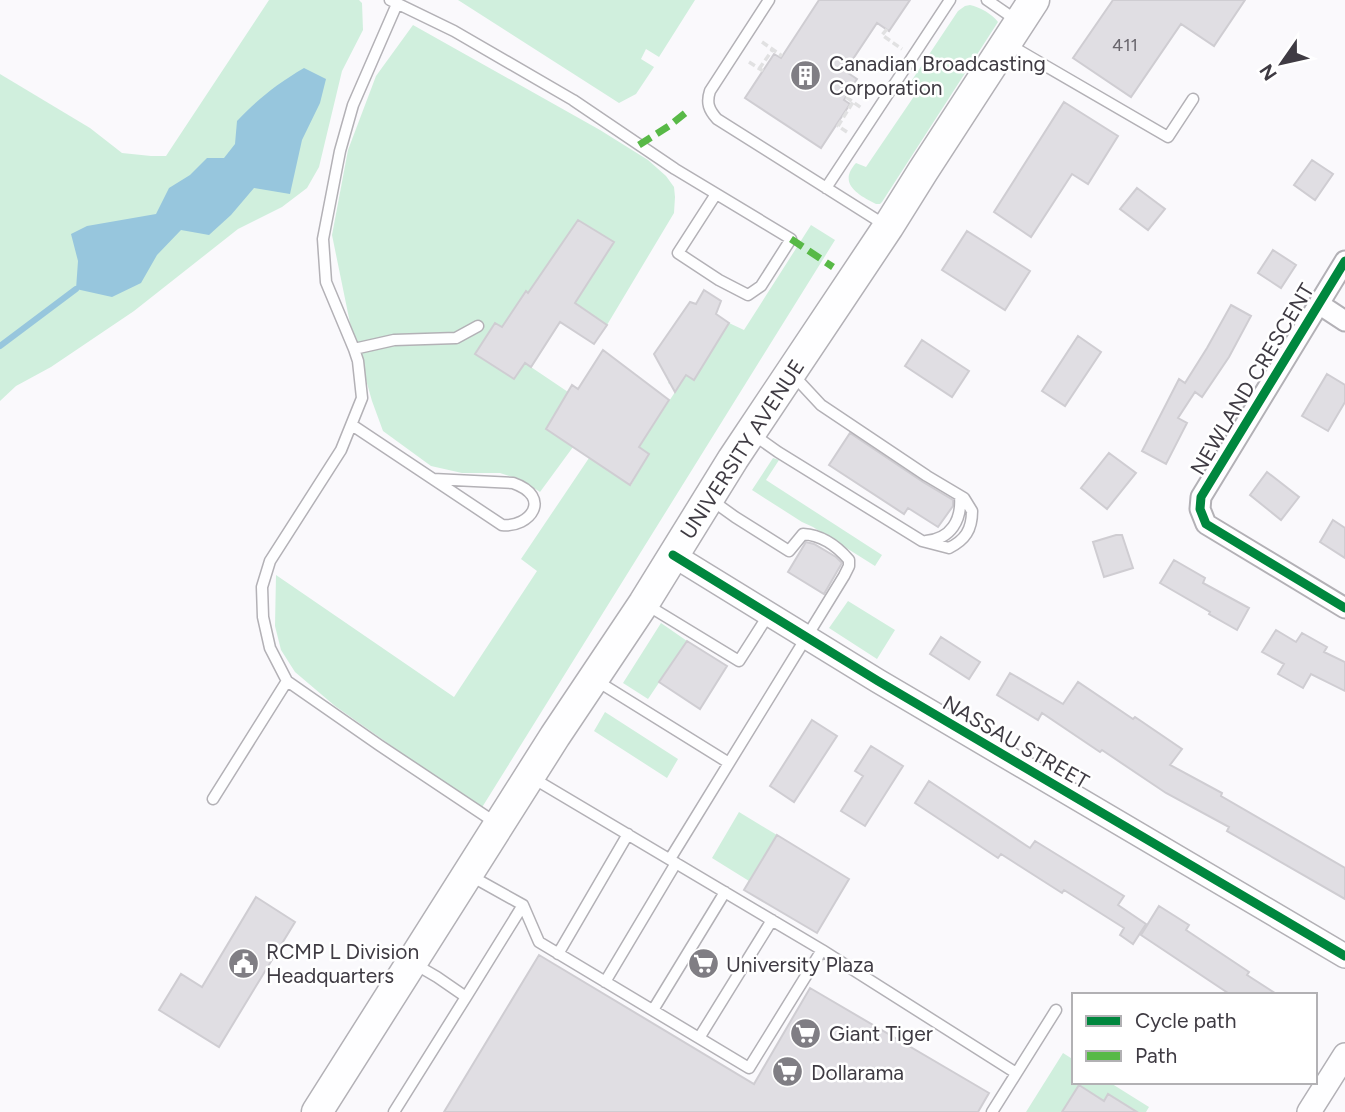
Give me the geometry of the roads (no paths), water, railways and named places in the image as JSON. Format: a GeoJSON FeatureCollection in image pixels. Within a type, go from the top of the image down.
{"type":"FeatureCollection","features":[{"type":"Feature","properties":{"kind":"main road","name":"UNIVERSITY AVENUE"},"geometry":{"type":"LineString","coordinates":[[317,1112],[709,498],[1020,22]]}},
{"type":"Feature","properties":{"kind":"street","name":"NEWLAND CRESCENT"},"geometry":{"type":"LineString","coordinates":[[1345,261],[1201,497],[1200,509],[1206,523],[1345,608]]}},
{"type":"Feature","properties":{"kind":"street","name":"NEWLAND CRESCENT"},"geometry":{"type":"LineString","coordinates":[[1319,304],[1345,321]]}},
{"type":"Feature","properties":{"kind":"street","name":"NASSAU STREET"},"geometry":{"type":"LineString","coordinates":[[673,555],[878,681],[1345,956]]}},
{"type":"Feature","properties":{"kind":"street"},"geometry":{"type":"LineString","coordinates":[[1309,1112],[1345,1055]]}},
{"type":"Feature","properties":{"kind":"lane"},"geometry":{"type":"LineString","coordinates":[[769,0],[710,91],[708,106],[717,119],[888,227]]}},
{"type":"Feature","properties":{"kind":"lane"},"geometry":{"type":"LineString","coordinates":[[826,188],[950,0]]}},
{"type":"Feature","properties":{"kind":"lane"},"geometry":{"type":"LineString","coordinates":[[987,0],[1020,22],[1168,137],[1193,99]]}},
{"type":"Feature","properties":{"kind":"lane"},"geometry":{"type":"LineString","coordinates":[[499,825],[287,681],[270,648],[263,617],[262,587],[270,561],[341,450],[362,398],[354,349],[326,282],[323,239],[340,151],[353,106],[393,2],[454,31],[573,100],[675,169],[791,239],[761,286],[748,295],[678,253],[716,194]]}},
{"type":"Feature","properties":{"kind":"lane"},"geometry":{"type":"LineString","coordinates":[[354,349],[394,340],[456,338],[478,326]]}},
{"type":"Feature","properties":{"kind":"lane"},"geometry":{"type":"LineString","coordinates":[[751,433],[922,541],[949,548],[965,536],[971,526],[972,511],[964,498],[821,405],[791,373]]}},
{"type":"Feature","properties":{"kind":"lane"},"geometry":{"type":"LineString","coordinates":[[352,425],[433,479],[502,525],[511,526],[531,515],[534,509],[532,494],[525,487],[513,483],[433,479]]}},
{"type":"Feature","properties":{"kind":"lane"},"geometry":{"type":"LineString","coordinates":[[922,541],[935,540],[948,534],[960,512],[960,496]]}},
{"type":"Feature","properties":{"kind":"lane"},"geometry":{"type":"LineString","coordinates":[[605,982],[729,763],[849,566],[849,560],[841,551],[814,534],[803,534],[789,551],[709,498]]}},
{"type":"Feature","properties":{"kind":"lane"},"geometry":{"type":"LineString","coordinates":[[644,603],[739,661],[769,614]]}},
{"type":"Feature","properties":{"kind":"lane"},"geometry":{"type":"LineString","coordinates":[[593,679],[729,763]]}},
{"type":"Feature","properties":{"kind":"lane"},"geometry":{"type":"LineString","coordinates":[[213,799],[287,681]]}},
{"type":"Feature","properties":{"kind":"lane"},"geometry":{"type":"LineString","coordinates":[[530,776],[822,950],[1016,1073]]}},
{"type":"Feature","properties":{"kind":"lane"},"geometry":{"type":"LineString","coordinates":[[558,954],[628,834]]}},
{"type":"Feature","properties":{"kind":"lane"},"geometry":{"type":"LineString","coordinates":[[468,874],[523,905],[539,942],[749,1068],[822,950]]}},
{"type":"Feature","properties":{"kind":"lane"},"geometry":{"type":"LineString","coordinates":[[653,1010],[725,892]]}},
{"type":"Feature","properties":{"kind":"lane"},"geometry":{"type":"LineString","coordinates":[[394,1112],[523,905]]}},
{"type":"Feature","properties":{"kind":"lane"},"geometry":{"type":"LineString","coordinates":[[699,1038],[772,920]]}},
{"type":"Feature","properties":{"kind":"lane"},"geometry":{"type":"LineString","coordinates":[[413,963],[466,997]]}},
{"type":"Feature","properties":{"kind":"lane"},"geometry":{"type":"LineString","coordinates":[[992,1112],[1056,1010]]}},
{"type":"Feature","properties":{"kind":"water"},"geometry":{"type":"Polygon","coordinates":[[[304,68],[326,79],[320,103],[302,140],[290,194],[254,188],[209,235],[181,230],[157,255],[141,283],[112,297],[76,289],[78,261],[71,234],[87,226],[156,214],[169,188],[190,175],[207,158],[224,158],[235,144],[237,121],[245,113],[269,92],[304,68]]]}},
{"type":"Feature","properties":{"kind":"waterway"},"geometry":{"type":"LineString","coordinates":[[0,346],[76,289]]}},
{"type":"Feature","properties":{"kind":"place","name":"Canadian Broadcasting Corporation"},"geometry":{"type":"Point","coordinates":[806,75]}},
{"type":"Feature","properties":{"kind":"place","name":"RCMP L Division Headquarters"},"geometry":{"type":"Point","coordinates":[243,963]}},
{"type":"Feature","properties":{"kind":"place","name":"University Plaza"},"geometry":{"type":"Point","coordinates":[703,964]}},
{"type":"Feature","properties":{"kind":"place","name":"Giant Tiger"},"geometry":{"type":"Point","coordinates":[806,1033]}},
{"type":"Feature","properties":{"kind":"place","name":"Dollarama"},"geometry":{"type":"Point","coordinates":[788,1072]}}]}
